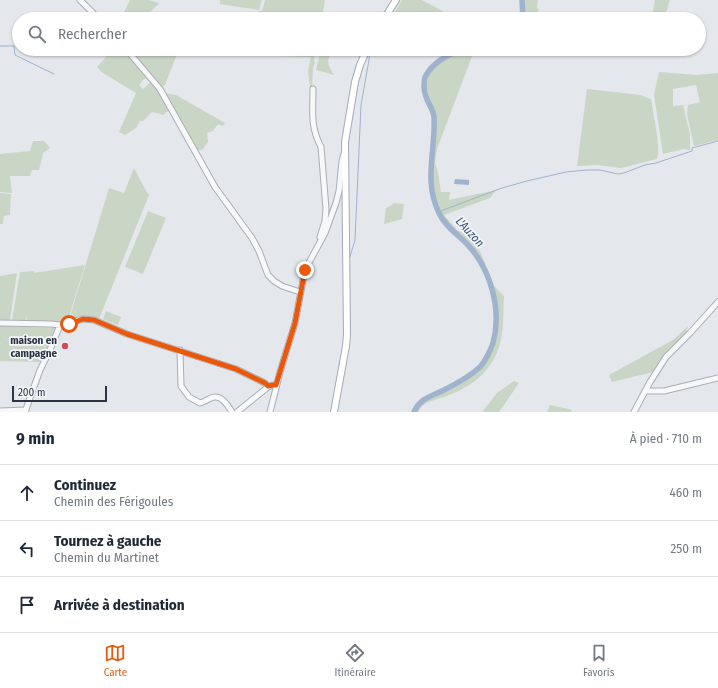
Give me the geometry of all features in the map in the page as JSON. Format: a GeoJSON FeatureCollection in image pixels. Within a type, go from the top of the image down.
{"type":"FeatureCollection","features":[{"type":"Feature","properties":{"kind":"main road"},"geometry":{"type":"LineString","coordinates":[[388,12],[396,0]]}},
{"type":"Feature","properties":{"kind":"main road"},"geometry":{"type":"LineString","coordinates":[[334,412],[347,334],[345,149],[355,82],[364,56]]}},
{"type":"Feature","properties":{"kind":"street"},"geometry":{"type":"LineString","coordinates":[[80,0],[92,12]]}},
{"type":"Feature","properties":{"kind":"street"},"geometry":{"type":"LineString","coordinates":[[132,56],[160,88],[215,187],[252,238],[268,275],[282,286],[300,292]]}},
{"type":"Feature","properties":{"kind":"street"},"geometry":{"type":"LineString","coordinates":[[313,89],[312,124],[321,147],[326,209],[324,223],[317,246]]}},
{"type":"Feature","properties":{"kind":"street"},"geometry":{"type":"LineString","coordinates":[[270,412],[276,385],[295,323],[305,270],[325,233],[333,214],[339,191],[342,161],[345,149]]}},
{"type":"Feature","properties":{"kind":"street"},"geometry":{"type":"LineString","coordinates":[[634,412],[666,357],[718,302]]}},
{"type":"Feature","properties":{"kind":"street"},"geometry":{"type":"LineString","coordinates":[[0,323],[51,324],[60,326],[83,319],[89,319],[100,322],[127,334],[236,369],[265,383],[268,386]]}},
{"type":"Feature","properties":{"kind":"street"},"geometry":{"type":"LineString","coordinates":[[0,411],[26,411],[40,370],[60,326]]}},
{"type":"Feature","properties":{"kind":"street"},"geometry":{"type":"LineString","coordinates":[[180,350],[181,386],[186,394],[200,403],[215,396],[218,397],[232,412]]}},
{"type":"Feature","properties":{"kind":"street"},"geometry":{"type":"LineString","coordinates":[[645,391],[664,391],[718,378]]}},
{"type":"Feature","properties":{"kind":"street"},"geometry":{"type":"LineString","coordinates":[[237,412],[268,386],[276,385]]}},
{"type":"Feature","properties":{"kind":"green space"},"geometry":{"type":"Polygon","coordinates":[[[130,0],[149,0],[159,3],[150,12],[124,12],[130,0]]]}},
{"type":"Feature","properties":{"kind":"green space"},"geometry":{"type":"Polygon","coordinates":[[[220,0],[262,0],[259,10],[220,4],[220,0]]]}},
{"type":"Feature","properties":{"kind":"green space"},"geometry":{"type":"Polygon","coordinates":[[[265,0],[325,0],[323,12],[258,12],[262,11],[265,0]]]}},
{"type":"Feature","properties":{"kind":"green space"},"geometry":{"type":"Polygon","coordinates":[[[402,0],[422,0],[444,12],[395,12],[402,0]]]}},
{"type":"Feature","properties":{"kind":"green space"},"geometry":{"type":"Polygon","coordinates":[[[523,0],[538,0],[538,12],[524,12],[523,0]]]}},
{"type":"Feature","properties":{"kind":"green space"},"geometry":{"type":"Polygon","coordinates":[[[655,0],[670,0],[666,12],[653,12],[655,0]]]}},
{"type":"Feature","properties":{"kind":"green space"},"geometry":{"type":"Polygon","coordinates":[[[107,56],[130,56],[149,79],[144,79],[139,85],[143,89],[152,81],[171,111],[166,112],[164,115],[152,112],[143,121],[140,121],[136,128],[125,135],[119,132],[136,93],[103,73],[97,67],[107,56]]]}},
{"type":"Feature","properties":{"kind":"green space"},"geometry":{"type":"Polygon","coordinates":[[[135,56],[176,56],[165,85],[162,87],[135,56]]]}},
{"type":"Feature","properties":{"kind":"green space"},"geometry":{"type":"Polygon","coordinates":[[[279,56],[315,56],[312,89],[310,88],[308,70],[311,57],[279,56]]]}},
{"type":"Feature","properties":{"kind":"green space"},"geometry":{"type":"Polygon","coordinates":[[[319,56],[329,56],[328,62],[334,75],[316,70],[319,56]]]}},
{"type":"Feature","properties":{"kind":"green space"},"geometry":{"type":"Polygon","coordinates":[[[472,56],[437,149],[435,162],[441,192],[450,192],[449,200],[496,190],[490,198],[444,215],[457,230],[468,236],[480,251],[494,286],[504,296],[503,328],[500,345],[496,356],[483,374],[466,387],[429,402],[420,408],[418,412],[415,412],[420,405],[431,397],[453,387],[482,367],[493,345],[498,326],[496,297],[485,268],[474,251],[443,218],[434,197],[432,164],[435,117],[425,86],[431,69],[447,57],[472,56]]]}},
{"type":"Feature","properties":{"kind":"green space"},"geometry":{"type":"Polygon","coordinates":[[[659,72],[697,75],[718,73],[718,140],[694,146],[687,114],[688,105],[700,102],[696,85],[673,89],[673,106],[683,105],[690,134],[690,150],[684,149],[663,154],[654,95],[659,72]]]}},
{"type":"Feature","properties":{"kind":"green space"},"geometry":{"type":"Polygon","coordinates":[[[587,89],[640,95],[651,99],[658,147],[657,159],[621,168],[597,165],[577,166],[587,89]]]}},
{"type":"Feature","properties":{"kind":"green space"},"geometry":{"type":"Polygon","coordinates":[[[165,93],[176,95],[225,123],[223,126],[218,124],[213,131],[207,133],[208,142],[202,150],[197,150],[165,93]]]}},
{"type":"Feature","properties":{"kind":"green space"},"geometry":{"type":"Polygon","coordinates":[[[33,141],[44,141],[50,148],[43,153],[39,170],[32,170],[30,176],[10,176],[12,193],[0,192],[0,154],[30,151],[33,141]]]}},
{"type":"Feature","properties":{"kind":"green space"},"geometry":{"type":"Polygon","coordinates":[[[134,168],[149,195],[99,319],[68,323],[109,188],[124,193],[134,168]]]}},
{"type":"Feature","properties":{"kind":"green space"},"geometry":{"type":"Polygon","coordinates":[[[0,193],[11,194],[10,215],[4,216],[3,224],[0,224],[0,193]]]}},
{"type":"Feature","properties":{"kind":"green space"},"geometry":{"type":"Polygon","coordinates":[[[393,203],[404,204],[402,219],[384,224],[386,208],[393,203]]]}},
{"type":"Feature","properties":{"kind":"green space"},"geometry":{"type":"Polygon","coordinates":[[[148,211],[166,218],[143,274],[125,267],[148,211]]]}},
{"type":"Feature","properties":{"kind":"green space"},"geometry":{"type":"Polygon","coordinates":[[[85,265],[67,323],[27,322],[27,315],[26,322],[14,322],[12,320],[20,272],[34,271],[34,273],[85,265]]]}},
{"type":"Feature","properties":{"kind":"green space"},"geometry":{"type":"Polygon","coordinates":[[[17,273],[10,320],[9,322],[0,322],[0,276],[17,273]]]}},
{"type":"Feature","properties":{"kind":"green space"},"geometry":{"type":"Polygon","coordinates":[[[106,311],[121,317],[118,325],[103,319],[106,311]]]}},
{"type":"Feature","properties":{"kind":"green space"},"geometry":{"type":"Polygon","coordinates":[[[0,326],[55,328],[56,330],[48,351],[43,354],[42,362],[0,361],[0,326]]]}},
{"type":"Feature","properties":{"kind":"green space"},"geometry":{"type":"Polygon","coordinates":[[[688,326],[686,333],[658,363],[653,372],[612,382],[609,375],[673,340],[688,326]]]}},
{"type":"Feature","properties":{"kind":"green space"},"geometry":{"type":"Polygon","coordinates":[[[514,381],[519,383],[499,412],[482,412],[497,393],[514,381]]]}},
{"type":"Feature","properties":{"kind":"green space"},"geometry":{"type":"Polygon","coordinates":[[[550,405],[572,410],[571,412],[547,412],[550,405]]]}},
{"type":"Feature","properties":{"kind":"water"},"geometry":{"type":"Polygon","coordinates":[[[455,179],[469,180],[469,185],[454,184],[455,179]]]}},
{"type":"Feature","properties":{"kind":"waterway","name":"L'Auzon"},"geometry":{"type":"LineString","coordinates":[[522,0],[523,12]]}},
{"type":"Feature","properties":{"kind":"waterway"},"geometry":{"type":"LineString","coordinates":[[0,46],[12,46]]}},
{"type":"Feature","properties":{"kind":"waterway"},"geometry":{"type":"LineString","coordinates":[[17,56],[54,74]]}},
{"type":"Feature","properties":{"kind":"waterway"},"geometry":{"type":"LineString","coordinates":[[349,260],[355,240],[361,105],[369,56]]}},
{"type":"Feature","properties":{"kind":"waterway","name":"L'Auzon"},"geometry":{"type":"LineString","coordinates":[[414,412],[423,400],[472,374],[480,367],[491,349],[495,330],[495,304],[492,290],[482,265],[467,244],[448,226],[439,213],[434,201],[431,177],[434,117],[425,96],[424,86],[425,78],[428,72],[436,63],[448,56]]}},
{"type":"Feature","properties":{"kind":"waterway"},"geometry":{"type":"LineString","coordinates":[[438,212],[502,188],[527,181],[566,172],[587,170],[600,170],[618,174],[624,173],[692,151],[692,148],[718,141]]}},
{"type":"Feature","properties":{"kind":"place","name":"maison en campagne"},"geometry":{"type":"Point","coordinates":[65,346]}},
{"type":"Feature","properties":{"kind":"route"},"geometry":{"type":"LineString","coordinates":[[69,324],[83,319],[94,320],[127,334],[201,356],[236,369],[265,383],[268,386],[276,385],[295,323],[305,270]]}}]}
